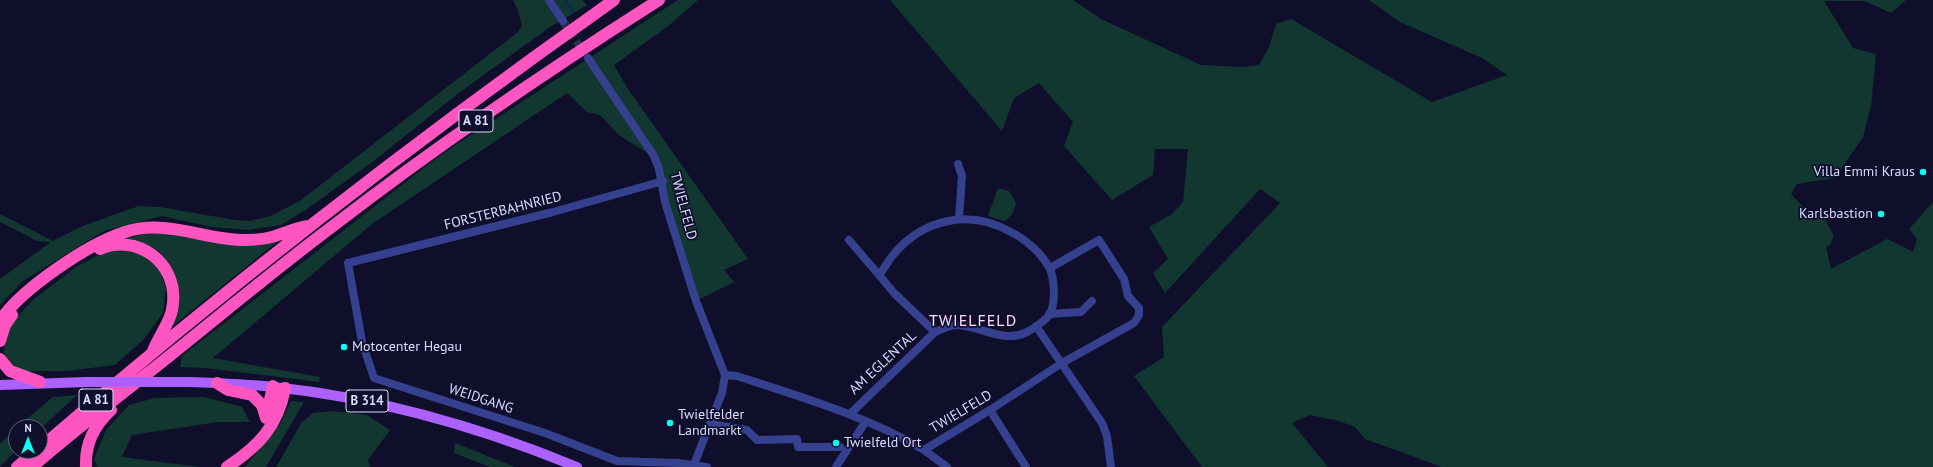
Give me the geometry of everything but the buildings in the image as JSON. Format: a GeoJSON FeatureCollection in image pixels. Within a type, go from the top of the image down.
{"type":"FeatureCollection","features":[{"type":"Feature","properties":{"kind":"highway","name":"A 81"},"geometry":{"type":"LineString","coordinates":[[48,441],[153,352],[310,226],[464,108],[614,0]]}},
{"type":"Feature","properties":{"kind":"highway","name":"A 81"},"geometry":{"type":"LineString","coordinates":[[32,467],[123,391],[299,252],[392,181],[526,86],[659,0]]}},
{"type":"Feature","properties":{"kind":"highway"},"geometry":{"type":"LineString","coordinates":[[0,321],[12,305],[31,289],[93,247],[125,232],[143,228],[164,228],[229,239],[244,240],[272,237],[296,227],[310,226]]}},
{"type":"Feature","properties":{"kind":"highway"},"geometry":{"type":"LineString","coordinates":[[0,341],[5,326],[12,315],[38,290],[95,251],[114,245],[126,244],[136,246],[156,257],[164,266],[172,284],[174,295],[171,313],[158,337],[153,352]]}},
{"type":"Feature","properties":{"kind":"highway"},"geometry":{"type":"LineString","coordinates":[[0,359],[10,371],[40,382]]}},
{"type":"Feature","properties":{"kind":"highway"},"geometry":{"type":"LineString","coordinates":[[217,383],[228,390],[252,395],[262,405],[266,418]]}},
{"type":"Feature","properties":{"kind":"highway"},"geometry":{"type":"LineString","coordinates":[[259,440],[266,418],[279,387]]}},
{"type":"Feature","properties":{"kind":"highway"},"geometry":{"type":"LineString","coordinates":[[227,467],[241,457],[268,432],[280,407],[279,387]]}},
{"type":"Feature","properties":{"kind":"highway"},"geometry":{"type":"LineString","coordinates":[[86,467],[86,450],[94,429],[101,419],[121,401],[123,391]]}},
{"type":"Feature","properties":{"kind":"highway"},"geometry":{"type":"LineString","coordinates":[[18,467],[27,459]]}},
{"type":"Feature","properties":{"kind":"main road","name":"B 314"},"geometry":{"type":"LineString","coordinates":[[0,385],[40,382],[190,382],[279,387],[354,399],[441,419],[495,435],[577,467]]}},
{"type":"Feature","properties":{"kind":"street"},"geometry":{"type":"LineString","coordinates":[[549,0],[563,21]]}},
{"type":"Feature","properties":{"kind":"street","name":"TWIELFELD"},"geometry":{"type":"LineString","coordinates":[[588,58],[654,156],[663,181],[665,202],[696,301],[725,375],[737,376],[850,414],[898,435],[924,450],[990,410],[1062,363],[1134,323],[1139,315],[1139,308],[1128,296],[1124,279],[1099,240],[1050,268]]}},
{"type":"Feature","properties":{"kind":"street"},"geometry":{"type":"LineString","coordinates":[[958,164],[962,176],[959,219]]}},
{"type":"Feature","properties":{"kind":"street","name":"FORSTERBAHNRIED"},"geometry":{"type":"LineString","coordinates":[[348,263],[553,212],[663,181]]}},
{"type":"Feature","properties":{"kind":"street"},"geometry":{"type":"LineString","coordinates":[[879,275],[893,255],[912,237],[938,222],[959,219],[980,219],[998,225],[1021,237],[1037,252],[1050,268],[1054,297],[1050,314],[1081,312],[1092,301]]}},
{"type":"Feature","properties":{"kind":"street","name":"AM EGLENTAL"},"geometry":{"type":"LineString","coordinates":[[849,240],[894,293],[935,332]]}},
{"type":"Feature","properties":{"kind":"street","name":"WEIDGANG"},"geometry":{"type":"LineString","coordinates":[[348,263],[362,342],[374,378],[545,433],[617,461],[694,466]]}},
{"type":"Feature","properties":{"kind":"street","name":"AM EGLENTAL"},"geometry":{"type":"LineString","coordinates":[[850,414],[935,332],[954,325],[977,328],[1012,338],[1027,333],[1050,314]]}},
{"type":"Feature","properties":{"kind":"street"},"geometry":{"type":"LineString","coordinates":[[1036,326],[1102,423],[1107,436],[1111,467]]}},
{"type":"Feature","properties":{"kind":"street"},"geometry":{"type":"LineString","coordinates":[[707,467],[694,466],[722,393],[725,375]]}},
{"type":"Feature","properties":{"kind":"street"},"geometry":{"type":"LineString","coordinates":[[990,410],[1026,467]]}},
{"type":"Feature","properties":{"kind":"street"},"geometry":{"type":"LineString","coordinates":[[836,467],[866,421]]}},
{"type":"Feature","properties":{"kind":"street"},"geometry":{"type":"LineString","coordinates":[[710,424],[747,430],[757,440],[797,439],[798,447],[840,447]]}},
{"type":"Feature","properties":{"kind":"street"},"geometry":{"type":"LineString","coordinates":[[924,450],[947,467]]}},
{"type":"Feature","properties":{"kind":"green space"},"geometry":{"type":"Polygon","coordinates":[[[513,0],[582,0],[587,5],[550,27],[460,92],[371,163],[307,209],[281,225],[248,230],[212,227],[162,216],[104,231],[23,281],[0,305],[0,279],[51,242],[37,241],[0,222],[0,214],[53,241],[85,225],[139,206],[160,207],[235,220],[249,221],[271,216],[301,200],[518,32],[522,26],[518,10],[513,0]]]}},
{"type":"Feature","properties":{"kind":"green space"},"geometry":{"type":"Polygon","coordinates":[[[678,0],[698,0],[667,27],[614,65],[628,89],[748,259],[724,270],[734,282],[696,301],[654,157],[619,135],[600,115],[587,112],[567,93],[372,224],[213,358],[320,377],[319,382],[206,368],[180,367],[182,356],[442,154],[678,0]]]}},
{"type":"Feature","properties":{"kind":"green space"},"geometry":{"type":"Polygon","coordinates":[[[890,0],[1073,0],[1101,19],[1201,65],[1242,67],[1259,65],[1269,47],[1276,24],[1291,19],[1432,102],[1507,75],[1482,58],[1400,22],[1369,0],[1906,0],[1891,13],[1865,1],[1824,1],[1853,48],[1876,54],[1871,106],[1863,137],[1835,178],[1797,184],[1791,194],[1807,211],[1820,210],[1834,236],[1830,245],[1826,247],[1831,269],[1887,239],[1913,252],[1917,239],[1909,229],[1933,202],[1933,467],[1442,467],[1365,439],[1355,427],[1339,421],[1310,415],[1292,423],[1328,467],[1202,467],[1134,376],[1164,357],[1162,327],[1280,203],[1260,189],[1165,293],[1153,273],[1168,259],[1149,227],[1172,214],[1183,202],[1188,149],[1155,149],[1153,175],[1112,200],[1064,146],[1073,122],[1039,83],[1014,98],[1002,131],[890,0]]]}},
{"type":"Feature","properties":{"kind":"green space"},"geometry":{"type":"Polygon","coordinates":[[[998,188],[1009,191],[1016,203],[1012,214],[1005,221],[988,216],[998,188]]]}},
{"type":"Feature","properties":{"kind":"green space"},"geometry":{"type":"Polygon","coordinates":[[[153,233],[277,242],[174,325],[172,322],[177,312],[179,294],[173,272],[165,258],[155,249],[146,245],[118,241],[128,237],[153,233]]]}},
{"type":"Feature","properties":{"kind":"green space"},"geometry":{"type":"Polygon","coordinates":[[[121,250],[131,250],[148,256],[159,268],[166,288],[163,313],[144,339],[115,365],[67,371],[22,371],[10,364],[4,354],[4,340],[10,324],[34,299],[76,267],[100,254],[121,250]]]}},
{"type":"Feature","properties":{"kind":"green space"},"geometry":{"type":"Polygon","coordinates":[[[77,395],[48,422],[48,419],[27,419],[53,397],[77,395]]]}},
{"type":"Feature","properties":{"kind":"green space"},"geometry":{"type":"Polygon","coordinates":[[[204,397],[242,407],[250,422],[218,422],[132,435],[122,457],[200,467],[97,467],[94,459],[106,430],[129,405],[155,398],[204,397]]]}},
{"type":"Feature","properties":{"kind":"green space"},"geometry":{"type":"Polygon","coordinates":[[[291,401],[304,402],[266,467],[245,467],[280,424],[291,401]]]}},
{"type":"Feature","properties":{"kind":"green space"},"geometry":{"type":"Polygon","coordinates":[[[333,411],[367,415],[390,430],[368,460],[370,467],[276,467],[302,422],[313,413],[333,411]]]}},
{"type":"Feature","properties":{"kind":"green space"},"geometry":{"type":"Polygon","coordinates":[[[8,436],[8,458],[0,466],[0,444],[8,436]]]}},
{"type":"Feature","properties":{"kind":"green space"},"geometry":{"type":"Polygon","coordinates":[[[455,443],[515,467],[490,467],[454,453],[455,443]]]}},
{"type":"Feature","properties":{"kind":"waterway"},"geometry":{"type":"LineString","coordinates":[[565,0],[574,12]]}},
{"type":"Feature","properties":{"kind":"tunnel"},"geometry":{"type":"LineString","coordinates":[[563,21],[585,54]]}},
{"type":"Feature","properties":{"kind":"place","name":"Villa Emmi Kraus"},"geometry":{"type":"Point","coordinates":[1923,172]}},
{"type":"Feature","properties":{"kind":"place","name":"Karlsbastion"},"geometry":{"type":"Point","coordinates":[1881,214]}},
{"type":"Feature","properties":{"kind":"place","name":"Motocenter Hegau"},"geometry":{"type":"Point","coordinates":[344,347]}},
{"type":"Feature","properties":{"kind":"place","name":"Twielfelder Landmarkt"},"geometry":{"type":"Point","coordinates":[670,423]}},
{"type":"Feature","properties":{"kind":"place","name":"Twielfeld Ort"},"geometry":{"type":"Point","coordinates":[836,443]}},
{"type":"Feature","properties":{"kind":"district","name":"TWIELFELD"},"geometry":{"type":"Point","coordinates":[973,321]}}]}
